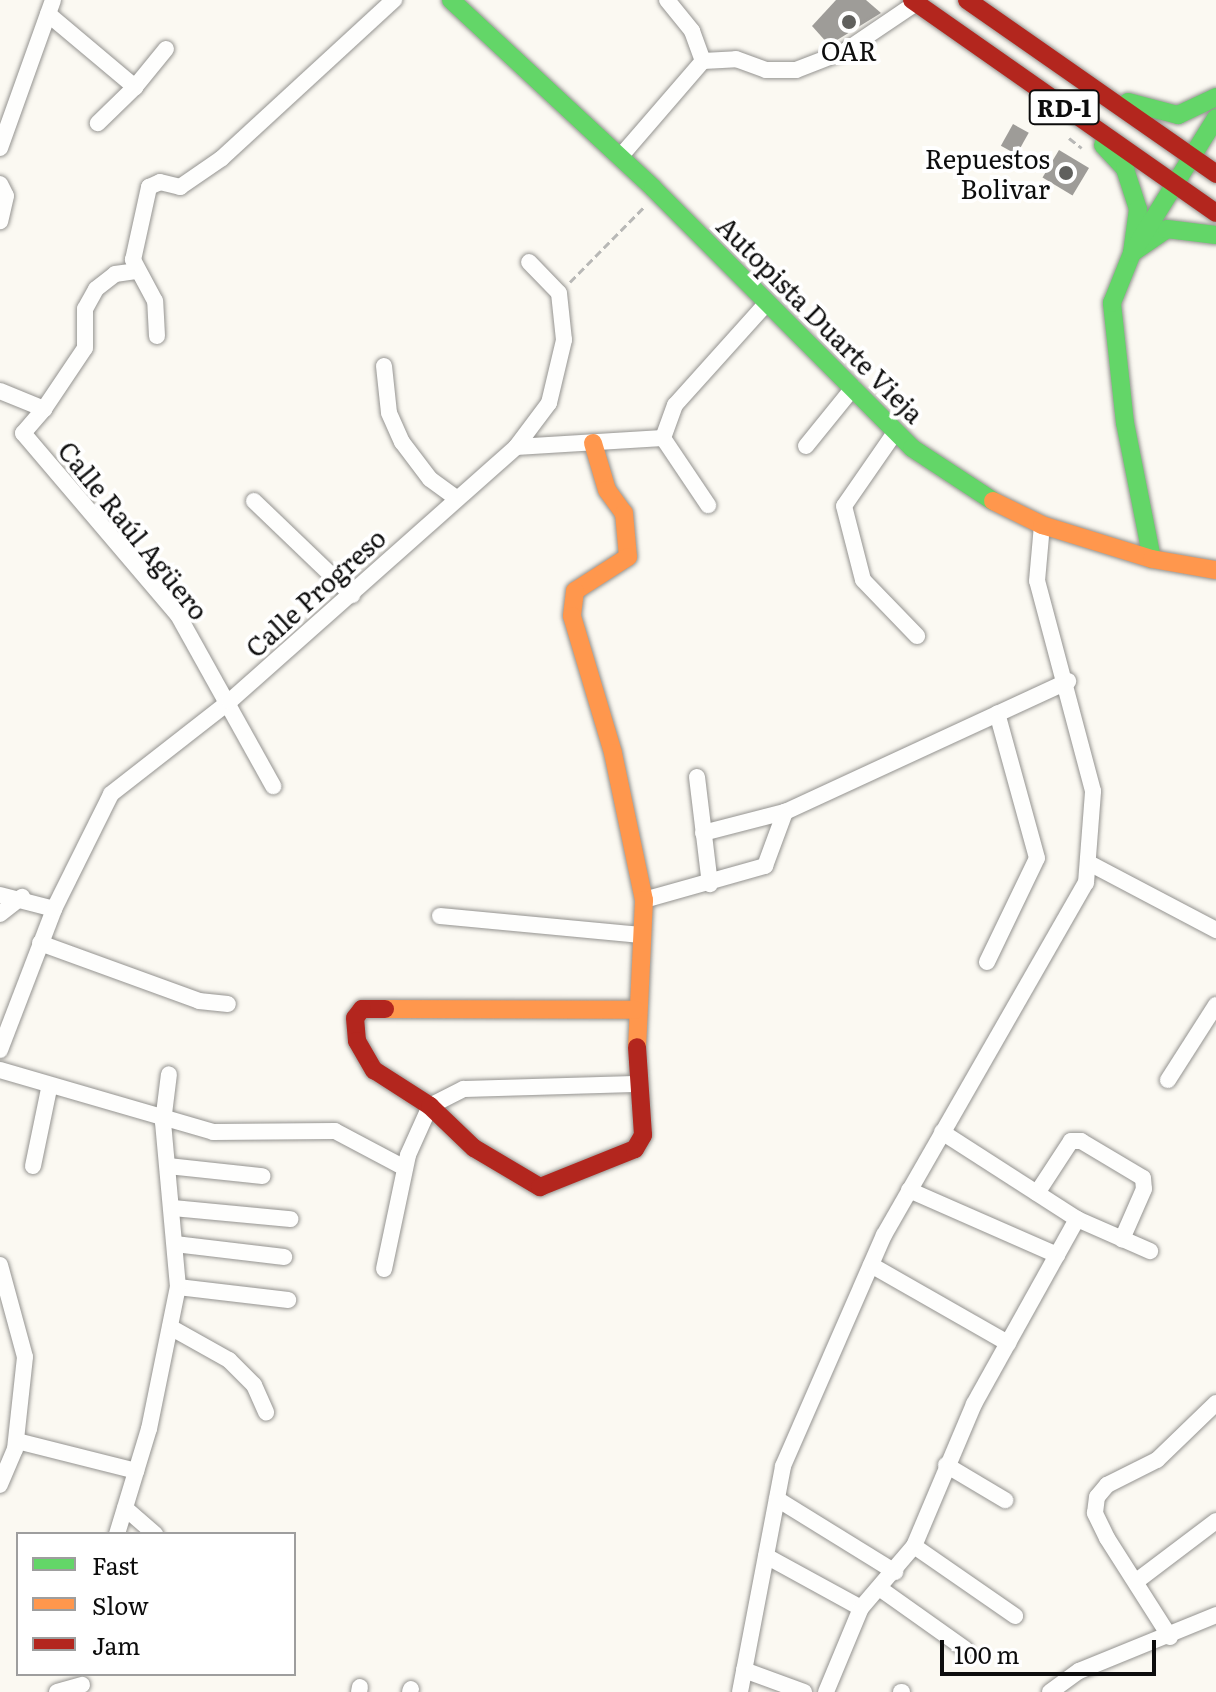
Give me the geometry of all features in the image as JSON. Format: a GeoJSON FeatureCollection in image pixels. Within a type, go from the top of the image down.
{"type":"FeatureCollection","features":[{"type":"Feature","properties":{"kind":"main road","name":"Autopista Duarte Vieja"},"geometry":{"type":"LineString","coordinates":[[451,0],[620,157],[896,431],[1004,508],[1042,525],[1152,559],[1216,570]]}},
{"type":"Feature","properties":{"kind":"main road","name":"RD-1"},"geometry":{"type":"LineString","coordinates":[[967,0],[1216,174]]}},
{"type":"Feature","properties":{"kind":"main road","name":"RD-1"},"geometry":{"type":"LineString","coordinates":[[914,1],[1216,213]]}},
{"type":"Feature","properties":{"kind":"main road"},"geometry":{"type":"LineString","coordinates":[[1096,90],[1157,114],[1190,114],[1216,97]]}},
{"type":"Feature","properties":{"kind":"main road"},"geometry":{"type":"LineString","coordinates":[[1076,115],[1125,169],[1138,209],[1132,253]]}},
{"type":"Feature","properties":{"kind":"main road"},"geometry":{"type":"LineString","coordinates":[[1152,559],[1112,328],[1118,280],[1216,118]]}},
{"type":"Feature","properties":{"kind":"main road"},"geometry":{"type":"LineString","coordinates":[[1132,253],[1167,229],[1216,235]]}},
{"type":"Feature","properties":{"kind":"main road"},"geometry":{"type":"LineString","coordinates":[[593,443],[598,469],[624,513],[628,557],[575,591],[572,616],[613,753],[644,900],[635,1010],[635,1084],[644,1122],[635,1149],[540,1187],[474,1148],[430,1106],[374,1070],[357,1041],[355,1018],[362,1009],[635,1010]]}},
{"type":"Feature","properties":{"kind":"street"},"geometry":{"type":"LineString","coordinates":[[157,336],[155,301],[149,281],[136,271],[133,260],[152,183],[180,187],[222,158],[311,83],[394,0]]}},
{"type":"Feature","properties":{"kind":"street"},"geometry":{"type":"LineString","coordinates":[[667,0],[692,31],[703,61]]}},
{"type":"Feature","properties":{"kind":"street"},"geometry":{"type":"LineString","coordinates":[[620,157],[703,61],[720,57],[766,70],[796,70],[845,51],[914,1]]}},
{"type":"Feature","properties":{"kind":"street"},"geometry":{"type":"LineString","coordinates":[[0,148],[50,7],[135,87]]}},
{"type":"Feature","properties":{"kind":"street"},"geometry":{"type":"LineString","coordinates":[[98,123],[135,87],[166,49]]}},
{"type":"Feature","properties":{"kind":"street"},"geometry":{"type":"LineString","coordinates":[[0,184],[6,196],[0,221]]}},
{"type":"Feature","properties":{"kind":"street"},"geometry":{"type":"LineString","coordinates":[[529,262],[559,293]]}},
{"type":"Feature","properties":{"kind":"street"},"geometry":{"type":"LineString","coordinates":[[0,391],[44,409],[85,348],[85,309],[96,289],[115,274],[136,271]]}},
{"type":"Feature","properties":{"kind":"street","name":"Calle Progreso"},"geometry":{"type":"LineString","coordinates":[[0,1050],[54,909],[111,794],[230,701],[352,595],[455,497],[516,447],[549,403],[559,372],[559,293]]}},
{"type":"Feature","properties":{"kind":"street"},"geometry":{"type":"LineString","coordinates":[[663,438],[675,405],[767,303]]}},
{"type":"Feature","properties":{"kind":"street"},"geometry":{"type":"LineString","coordinates":[[384,366],[389,413],[402,442],[430,479],[455,497]]}},
{"type":"Feature","properties":{"kind":"street"},"geometry":{"type":"LineString","coordinates":[[806,446],[853,388]]}},
{"type":"Feature","properties":{"kind":"street","name":"Calle Raúl Agüero"},"geometry":{"type":"LineString","coordinates":[[44,409],[23,433],[178,615],[230,701],[273,786]]}},
{"type":"Feature","properties":{"kind":"street"},"geometry":{"type":"LineString","coordinates":[[896,431],[844,506],[863,580],[917,636]]}},
{"type":"Feature","properties":{"kind":"street"},"geometry":{"type":"LineString","coordinates":[[516,447],[663,438]]}},
{"type":"Feature","properties":{"kind":"street"},"geometry":{"type":"LineString","coordinates":[[663,438],[708,505]]}},
{"type":"Feature","properties":{"kind":"street"},"geometry":{"type":"LineString","coordinates":[[254,501],[352,595]]}},
{"type":"Feature","properties":{"kind":"street"},"geometry":{"type":"LineString","coordinates":[[740,1692],[783,1466],[871,1265],[909,1190],[1066,923],[1089,863],[1093,791],[1068,681],[1037,581],[1042,525]]}},
{"type":"Feature","properties":{"kind":"street"},"geometry":{"type":"LineString","coordinates":[[703,833],[785,812],[1068,681]]}},
{"type":"Feature","properties":{"kind":"street"},"geometry":{"type":"LineString","coordinates":[[987,962],[1037,858],[997,713]]}},
{"type":"Feature","properties":{"kind":"street"},"geometry":{"type":"LineString","coordinates":[[697,777],[710,884]]}},
{"type":"Feature","properties":{"kind":"street"},"geometry":{"type":"LineString","coordinates":[[644,900],[710,884],[765,866],[785,812]]}},
{"type":"Feature","properties":{"kind":"street"},"geometry":{"type":"LineString","coordinates":[[1089,863],[1216,930]]}},
{"type":"Feature","properties":{"kind":"street"},"geometry":{"type":"LineString","coordinates":[[0,895],[22,897],[54,909]]}},
{"type":"Feature","properties":{"kind":"street"},"geometry":{"type":"LineString","coordinates":[[0,914],[22,897]]}},
{"type":"Feature","properties":{"kind":"street"},"geometry":{"type":"LineString","coordinates":[[440,916],[641,935]]}},
{"type":"Feature","properties":{"kind":"street"},"geometry":{"type":"LineString","coordinates":[[40,943],[199,1001],[228,1004]]}},
{"type":"Feature","properties":{"kind":"street"},"geometry":{"type":"LineString","coordinates":[[1168,1080],[1216,1005]]}},
{"type":"Feature","properties":{"kind":"street"},"geometry":{"type":"LineString","coordinates":[[0,1070],[49,1089],[108,1100],[163,1122],[213,1132],[335,1131],[405,1168]]}},
{"type":"Feature","properties":{"kind":"street"},"geometry":{"type":"LineString","coordinates":[[118,1532],[136,1471],[178,1287],[163,1122],[169,1074]]}},
{"type":"Feature","properties":{"kind":"street"},"geometry":{"type":"LineString","coordinates":[[384,1269],[405,1168],[430,1106],[464,1089],[635,1084]]}},
{"type":"Feature","properties":{"kind":"street"},"geometry":{"type":"LineString","coordinates":[[33,1166],[49,1089]]}},
{"type":"Feature","properties":{"kind":"street"},"geometry":{"type":"LineString","coordinates":[[942,1132],[1077,1219],[1150,1251]]}},
{"type":"Feature","properties":{"kind":"street"},"geometry":{"type":"LineString","coordinates":[[1037,1193],[1071,1141],[1081,1141],[1143,1178],[1144,1189],[1122,1239]]}},
{"type":"Feature","properties":{"kind":"street"},"geometry":{"type":"LineString","coordinates":[[168,1166],[262,1176]]}},
{"type":"Feature","properties":{"kind":"street"},"geometry":{"type":"LineString","coordinates":[[909,1190],[1057,1255]]}},
{"type":"Feature","properties":{"kind":"street"},"geometry":{"type":"LineString","coordinates":[[173,1208],[290,1219]]}},
{"type":"Feature","properties":{"kind":"street"},"geometry":{"type":"LineString","coordinates":[[826,1692],[861,1608],[882,1590],[914,1546],[946,1465],[1008,1343],[1077,1219]]}},
{"type":"Feature","properties":{"kind":"street"},"geometry":{"type":"LineString","coordinates":[[175,1244],[284,1257]]}},
{"type":"Feature","properties":{"kind":"street"},"geometry":{"type":"LineString","coordinates":[[0,1265],[25,1357],[17,1441],[0,1485]]}},
{"type":"Feature","properties":{"kind":"street"},"geometry":{"type":"LineString","coordinates":[[871,1265],[1008,1343]]}},
{"type":"Feature","properties":{"kind":"street"},"geometry":{"type":"LineString","coordinates":[[178,1287],[288,1300]]}},
{"type":"Feature","properties":{"kind":"street"},"geometry":{"type":"LineString","coordinates":[[170,1327],[229,1360],[254,1385],[266,1412]]}},
{"type":"Feature","properties":{"kind":"street"},"geometry":{"type":"LineString","coordinates":[[1170,1637],[1138,1580],[1107,1538],[1095,1513],[1097,1497],[1107,1485],[1157,1460],[1216,1403]]}},
{"type":"Feature","properties":{"kind":"street"},"geometry":{"type":"LineString","coordinates":[[17,1441],[136,1471]]}},
{"type":"Feature","properties":{"kind":"street"},"geometry":{"type":"LineString","coordinates":[[946,1465],[1005,1500]]}},
{"type":"Feature","properties":{"kind":"street"},"geometry":{"type":"LineString","coordinates":[[777,1499],[895,1572]]}},
{"type":"Feature","properties":{"kind":"street"},"geometry":{"type":"LineString","coordinates":[[125,1508],[153,1532]]}},
{"type":"Feature","properties":{"kind":"street"},"geometry":{"type":"LineString","coordinates":[[1138,1580],[1216,1521]]}},
{"type":"Feature","properties":{"kind":"street"},"geometry":{"type":"LineString","coordinates":[[914,1546],[1015,1616]]}},
{"type":"Feature","properties":{"kind":"street"},"geometry":{"type":"LineString","coordinates":[[766,1556],[861,1608]]}},
{"type":"Feature","properties":{"kind":"street"},"geometry":{"type":"LineString","coordinates":[[882,1590],[965,1649]]}},
{"type":"Feature","properties":{"kind":"street"},"geometry":{"type":"LineString","coordinates":[[1050,1692],[1079,1671],[1170,1637],[1216,1615]]}},
{"type":"Feature","properties":{"kind":"street"},"geometry":{"type":"LineString","coordinates":[[744,1670],[804,1692]]}},
{"type":"Feature","properties":{"kind":"street"},"geometry":{"type":"LineString","coordinates":[[57,1692],[82,1684]]}},
{"type":"Feature","properties":{"kind":"path"},"geometry":{"type":"LineString","coordinates":[[1066,135],[1089,153]]}},
{"type":"Feature","properties":{"kind":"path"},"geometry":{"type":"LineString","coordinates":[[559,293],[658,194]]}},
{"type":"Feature","properties":{"kind":"building","name":"OAR"},"geometry":{"type":"Polygon","coordinates":[[[836,0],[866,0],[881,13],[829,45],[812,26],[836,0]]]}},
{"type":"Feature","properties":{"kind":"building"},"geometry":{"type":"Polygon","coordinates":[[[1013,124],[1029,133],[1017,155],[1001,146],[1013,124]]]}},
{"type":"Feature","properties":{"kind":"building","name":"Repuestos Bolivar"},"geometry":{"type":"Polygon","coordinates":[[[1059,150],[1089,168],[1073,195],[1043,177],[1059,150]]]}},
{"type":"Feature","properties":{"kind":"traffic: fast"},"geometry":{"type":"LineString","coordinates":[[451,0],[653,188],[912,448],[993,501]]}},
{"type":"Feature","properties":{"kind":"traffic: fast"},"geometry":{"type":"LineString","coordinates":[[1128,102],[1178,115],[1216,97]]}},
{"type":"Feature","properties":{"kind":"traffic: fast"},"geometry":{"type":"LineString","coordinates":[[1152,559],[1125,423],[1112,303],[1132,253],[1216,118]]}},
{"type":"Feature","properties":{"kind":"traffic: fast"},"geometry":{"type":"LineString","coordinates":[[1103,145],[1125,169],[1138,209],[1132,253]]}},
{"type":"Feature","properties":{"kind":"traffic: fast"},"geometry":{"type":"LineString","coordinates":[[1132,253],[1167,229],[1216,235]]}},
{"type":"Feature","properties":{"kind":"traffic: slow"},"geometry":{"type":"LineString","coordinates":[[593,443],[607,490],[624,513],[628,557],[575,591],[572,616],[613,753],[644,900],[637,1047]]}},
{"type":"Feature","properties":{"kind":"traffic: slow"},"geometry":{"type":"LineString","coordinates":[[993,501],[1042,525],[1152,559],[1216,570]]}},
{"type":"Feature","properties":{"kind":"traffic: slow"},"geometry":{"type":"LineString","coordinates":[[385,1009],[635,1010]]}},
{"type":"Feature","properties":{"kind":"traffic: jam"},"geometry":{"type":"LineString","coordinates":[[912,0],[1216,213]]}},
{"type":"Feature","properties":{"kind":"traffic: jam"},"geometry":{"type":"LineString","coordinates":[[967,0],[1216,174]]}},
{"type":"Feature","properties":{"kind":"traffic: jam"},"geometry":{"type":"LineString","coordinates":[[385,1009],[362,1009],[355,1018],[357,1041],[374,1070],[430,1106],[474,1148],[540,1187],[635,1149],[643,1135],[637,1047]]}},
{"type":"Feature","properties":{"kind":"place","name":"OAR"},"geometry":{"type":"Point","coordinates":[849,22]}},
{"type":"Feature","properties":{"kind":"place","name":"Repuestos Bolivar"},"geometry":{"type":"Point","coordinates":[1066,173]}}]}
